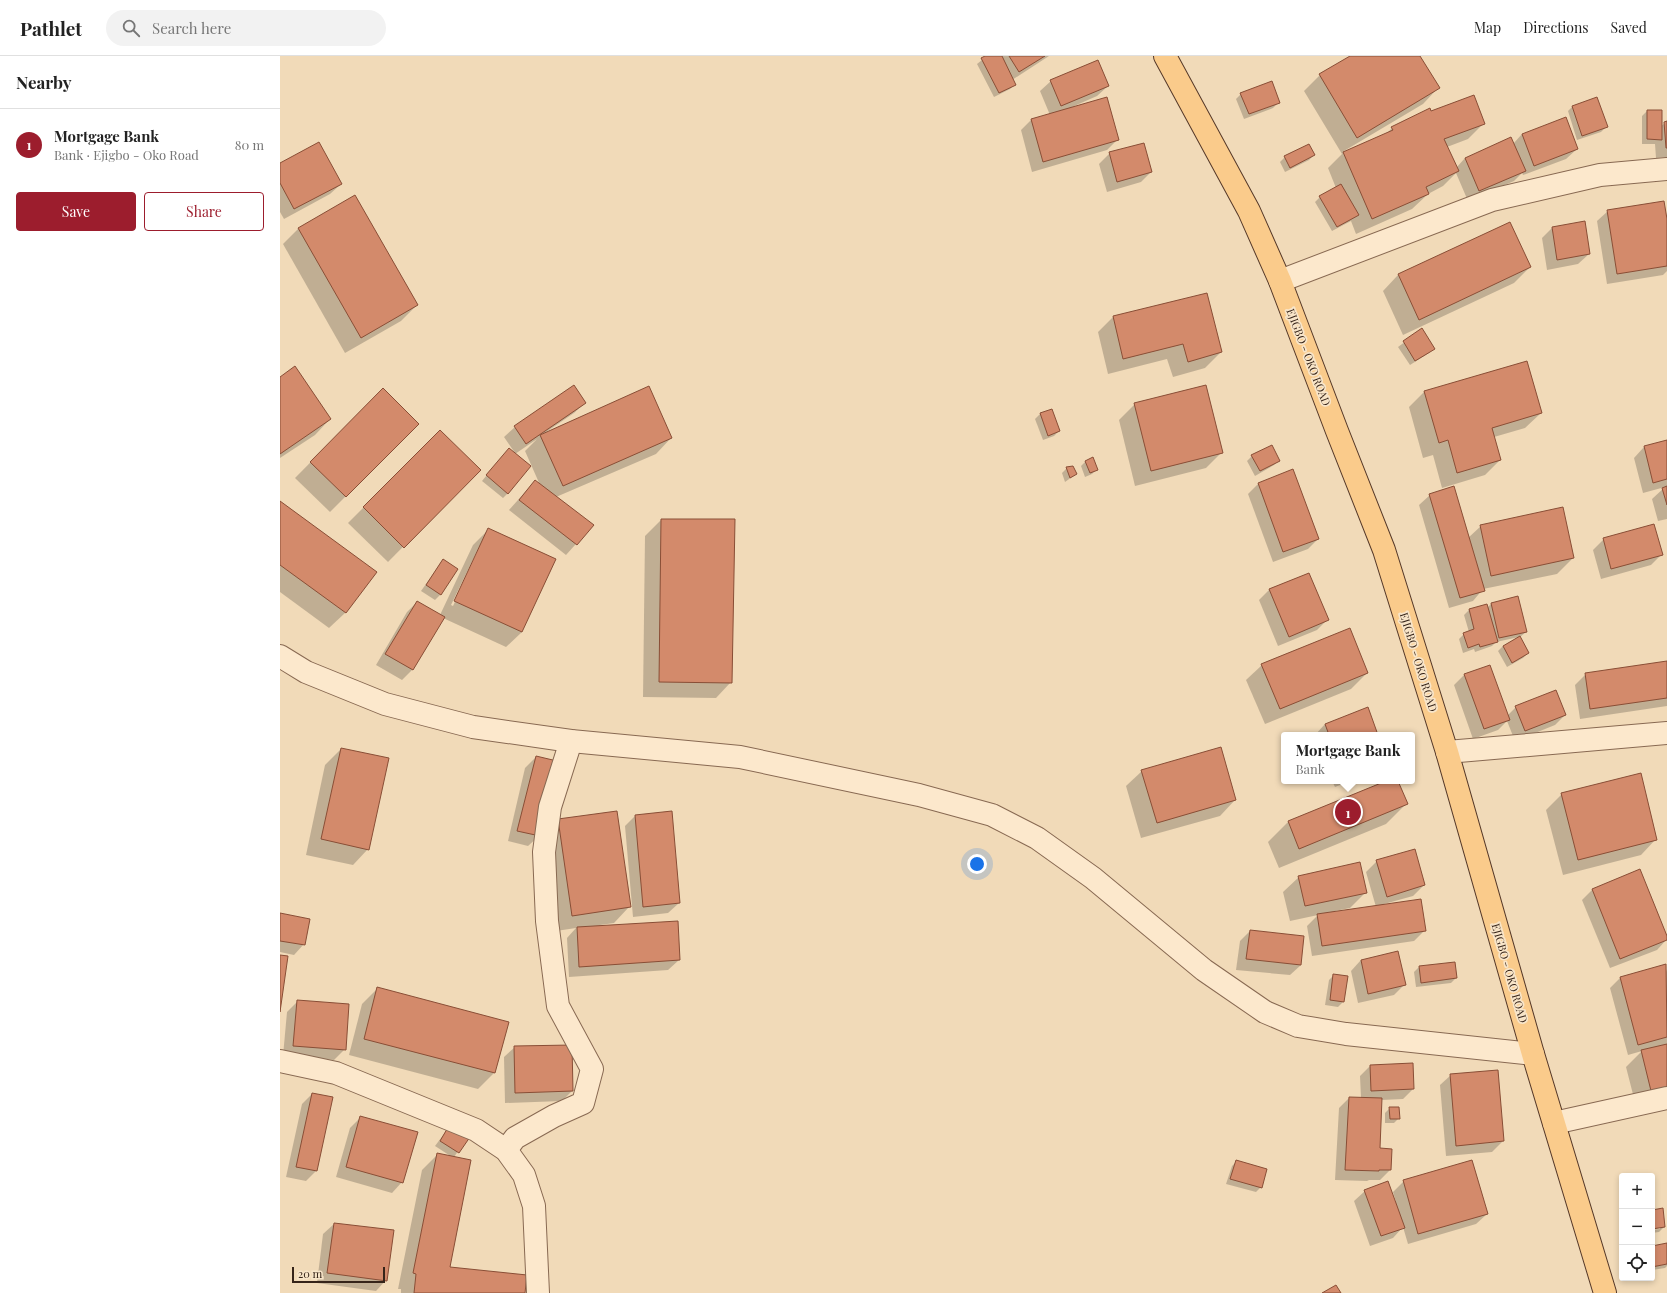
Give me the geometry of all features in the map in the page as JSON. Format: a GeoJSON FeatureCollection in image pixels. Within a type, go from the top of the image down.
{"type":"FeatureCollection","features":[{"type":"Feature","properties":{"kind":"main road","name":"EJIGBO - OKO ROAD"},"geometry":{"type":"LineString","coordinates":[[1165,56],[1249,211],[1280,281],[1384,550],[1447,752],[1533,1054],[1605,1293]]}},
{"type":"Feature","properties":{"kind":"street"},"geometry":{"type":"LineString","coordinates":[[1280,281],[1492,200],[1600,175],[1667,169]]}},
{"type":"Feature","properties":{"kind":"street"},"geometry":{"type":"LineString","coordinates":[[280,656],[306,672],[385,704],[473,727],[571,741],[740,757],[920,795],[992,815],[1037,838],[1093,878],[1204,970],[1265,1012],[1298,1026],[1346,1034],[1533,1054]]}},
{"type":"Feature","properties":{"kind":"street"},"geometry":{"type":"LineString","coordinates":[[1447,752],[1667,733]]}},
{"type":"Feature","properties":{"kind":"street"},"geometry":{"type":"LineString","coordinates":[[506,1150],[515,1138],[548,1119],[582,1103],[592,1069],[558,1006],[547,921],[544,852],[550,807],[571,741]]}},
{"type":"Feature","properties":{"kind":"street"},"geometry":{"type":"LineString","coordinates":[[280,1061],[336,1073],[476,1130],[506,1150],[524,1175],[534,1206],[538,1293]]}},
{"type":"Feature","properties":{"kind":"street"},"geometry":{"type":"LineString","coordinates":[[1554,1123],[1667,1098]]}},
{"type":"Feature","properties":{"kind":"building"},"geometry":{"type":"Polygon","coordinates":[[[985,56],[1002,56],[1016,85],[999,93],[981,58],[985,56]]]}},
{"type":"Feature","properties":{"kind":"building"},"geometry":{"type":"Polygon","coordinates":[[[1009,56],[1045,56],[1019,72],[1009,56]]]}},
{"type":"Feature","properties":{"kind":"building"},"geometry":{"type":"Polygon","coordinates":[[[1350,56],[1420,56],[1440,88],[1357,138],[1319,74],[1350,56]]]}},
{"type":"Feature","properties":{"kind":"building"},"geometry":{"type":"Polygon","coordinates":[[[1098,60],[1109,86],[1061,106],[1050,80],[1098,60]]]}},
{"type":"Feature","properties":{"kind":"building"},"geometry":{"type":"Polygon","coordinates":[[[1272,81],[1280,103],[1249,114],[1240,93],[1272,81]]]}},
{"type":"Feature","properties":{"kind":"building"},"geometry":{"type":"Polygon","coordinates":[[[1474,95],[1485,124],[1444,139],[1459,171],[1426,187],[1429,194],[1372,219],[1343,152],[1393,130],[1391,127],[1430,108],[1431,111],[1474,95]]]}},
{"type":"Feature","properties":{"kind":"building"},"geometry":{"type":"Polygon","coordinates":[[[1107,97],[1119,140],[1043,162],[1031,119],[1107,97]]]}},
{"type":"Feature","properties":{"kind":"building"},"geometry":{"type":"Polygon","coordinates":[[[1597,97],[1608,127],[1582,136],[1572,106],[1597,97]]]}},
{"type":"Feature","properties":{"kind":"building"},"geometry":{"type":"Polygon","coordinates":[[[1647,110],[1662,110],[1662,140],[1647,139],[1647,110]]]}},
{"type":"Feature","properties":{"kind":"building"},"geometry":{"type":"Polygon","coordinates":[[[1566,117],[1578,149],[1534,166],[1522,134],[1566,117]]]}},
{"type":"Feature","properties":{"kind":"building"},"geometry":{"type":"Polygon","coordinates":[[[1667,121],[1667,148],[1666,148],[1664,122],[1667,121]]]}},
{"type":"Feature","properties":{"kind":"building"},"geometry":{"type":"Polygon","coordinates":[[[1511,137],[1526,171],[1479,191],[1465,158],[1511,137]]]}},
{"type":"Feature","properties":{"kind":"building"},"geometry":{"type":"Polygon","coordinates":[[[319,142],[342,184],[294,209],[280,183],[280,163],[319,142]]]}},
{"type":"Feature","properties":{"kind":"building"},"geometry":{"type":"Polygon","coordinates":[[[1144,143],[1152,172],[1117,182],[1109,152],[1144,143]]]}},
{"type":"Feature","properties":{"kind":"building"},"geometry":{"type":"Polygon","coordinates":[[[1309,144],[1315,155],[1290,168],[1284,156],[1309,144]]]}},
{"type":"Feature","properties":{"kind":"building"},"geometry":{"type":"Polygon","coordinates":[[[1341,184],[1359,215],[1337,227],[1319,196],[1341,184]]]}},
{"type":"Feature","properties":{"kind":"building"},"geometry":{"type":"Polygon","coordinates":[[[355,195],[418,305],[361,338],[298,228],[355,195]]]}},
{"type":"Feature","properties":{"kind":"building"},"geometry":{"type":"Polygon","coordinates":[[[1664,201],[1667,219],[1667,266],[1617,274],[1607,210],[1664,201]]]}},
{"type":"Feature","properties":{"kind":"building"},"geometry":{"type":"Polygon","coordinates":[[[1585,221],[1590,254],[1557,260],[1552,227],[1585,221]]]}},
{"type":"Feature","properties":{"kind":"building"},"geometry":{"type":"Polygon","coordinates":[[[1510,222],[1531,267],[1419,320],[1398,274],[1510,222]]]}},
{"type":"Feature","properties":{"kind":"building"},"geometry":{"type":"Polygon","coordinates":[[[1207,293],[1222,352],[1188,362],[1183,344],[1123,359],[1113,316],[1207,293]]]}},
{"type":"Feature","properties":{"kind":"building"},"geometry":{"type":"Polygon","coordinates":[[[1422,328],[1435,349],[1415,361],[1403,341],[1422,328]]]}},
{"type":"Feature","properties":{"kind":"building"},"geometry":{"type":"Polygon","coordinates":[[[1527,361],[1542,413],[1492,428],[1501,460],[1457,473],[1448,440],[1439,443],[1424,391],[1527,361]]]}},
{"type":"Feature","properties":{"kind":"building"},"geometry":{"type":"Polygon","coordinates":[[[295,366],[331,419],[280,454],[280,377],[295,366]]]}},
{"type":"Feature","properties":{"kind":"building"},"geometry":{"type":"Polygon","coordinates":[[[574,385],[586,403],[526,444],[514,426],[574,385]]]}},
{"type":"Feature","properties":{"kind":"building"},"geometry":{"type":"Polygon","coordinates":[[[1206,385],[1223,453],[1151,471],[1134,403],[1206,385]]]}},
{"type":"Feature","properties":{"kind":"building"},"geometry":{"type":"Polygon","coordinates":[[[649,386],[672,438],[563,486],[540,435],[649,386]]]}},
{"type":"Feature","properties":{"kind":"building"},"geometry":{"type":"Polygon","coordinates":[[[383,388],[419,424],[346,497],[310,462],[383,388]]]}},
{"type":"Feature","properties":{"kind":"building"},"geometry":{"type":"Polygon","coordinates":[[[1052,409],[1060,431],[1048,436],[1040,413],[1052,409]]]}},
{"type":"Feature","properties":{"kind":"building"},"geometry":{"type":"Polygon","coordinates":[[[440,430],[481,470],[404,548],[363,507],[440,430]]]}},
{"type":"Feature","properties":{"kind":"building"},"geometry":{"type":"Polygon","coordinates":[[[1667,440],[1667,479],[1653,483],[1644,446],[1667,440]]]}},
{"type":"Feature","properties":{"kind":"building"},"geometry":{"type":"Polygon","coordinates":[[[1272,445],[1280,461],[1260,471],[1251,455],[1272,445]]]}},
{"type":"Feature","properties":{"kind":"building"},"geometry":{"type":"Polygon","coordinates":[[[509,448],[531,466],[508,494],[486,475],[509,448]]]}},
{"type":"Feature","properties":{"kind":"building"},"geometry":{"type":"Polygon","coordinates":[[[1093,457],[1098,470],[1090,473],[1085,461],[1093,457]]]}},
{"type":"Feature","properties":{"kind":"building"},"geometry":{"type":"Polygon","coordinates":[[[1073,466],[1077,474],[1070,478],[1066,467],[1073,466]]]}},
{"type":"Feature","properties":{"kind":"building"},"geometry":{"type":"Polygon","coordinates":[[[1293,469],[1319,539],[1283,552],[1258,483],[1293,469]]]}},
{"type":"Feature","properties":{"kind":"building"},"geometry":{"type":"Polygon","coordinates":[[[535,480],[594,525],[577,545],[519,500],[535,480]]]}},
{"type":"Feature","properties":{"kind":"building"},"geometry":{"type":"Polygon","coordinates":[[[1454,486],[1485,591],[1460,598],[1429,494],[1454,486]]]}},
{"type":"Feature","properties":{"kind":"building"},"geometry":{"type":"Polygon","coordinates":[[[1667,486],[1667,505],[1662,488],[1667,486]]]}},
{"type":"Feature","properties":{"kind":"building"},"geometry":{"type":"Polygon","coordinates":[[[280,501],[377,572],[346,613],[280,565],[280,501]]]}},
{"type":"Feature","properties":{"kind":"building"},"geometry":{"type":"Polygon","coordinates":[[[1563,507],[1574,558],[1491,576],[1480,525],[1563,507]]]}},
{"type":"Feature","properties":{"kind":"building"},"geometry":{"type":"Polygon","coordinates":[[[661,519],[735,519],[732,683],[659,682],[661,519]]]}},
{"type":"Feature","properties":{"kind":"building"},"geometry":{"type":"Polygon","coordinates":[[[1654,524],[1663,555],[1611,569],[1603,538],[1654,524]]]}},
{"type":"Feature","properties":{"kind":"building"},"geometry":{"type":"Polygon","coordinates":[[[488,528],[556,559],[522,632],[454,601],[488,528]]]}},
{"type":"Feature","properties":{"kind":"building"},"geometry":{"type":"Polygon","coordinates":[[[443,559],[458,569],[441,595],[426,585],[443,559]]]}},
{"type":"Feature","properties":{"kind":"building"},"geometry":{"type":"Polygon","coordinates":[[[1309,573],[1329,620],[1289,637],[1269,589],[1309,573]]]}},
{"type":"Feature","properties":{"kind":"building"},"geometry":{"type":"Polygon","coordinates":[[[1518,596],[1527,632],[1499,638],[1491,603],[1518,596]]]}},
{"type":"Feature","properties":{"kind":"building"},"geometry":{"type":"Polygon","coordinates":[[[417,601],[445,617],[413,670],[385,654],[417,601]]]}},
{"type":"Feature","properties":{"kind":"building"},"geometry":{"type":"Polygon","coordinates":[[[1487,604],[1498,642],[1480,647],[1479,644],[1468,648],[1463,633],[1474,629],[1469,609],[1487,604]]]}},
{"type":"Feature","properties":{"kind":"building"},"geometry":{"type":"Polygon","coordinates":[[[1350,628],[1368,673],[1280,709],[1261,664],[1350,628]]]}},
{"type":"Feature","properties":{"kind":"building"},"geometry":{"type":"Polygon","coordinates":[[[1520,636],[1529,653],[1512,663],[1503,646],[1520,636]]]}},
{"type":"Feature","properties":{"kind":"building"},"geometry":{"type":"Polygon","coordinates":[[[1667,661],[1667,698],[1590,709],[1585,673],[1667,661]]]}},
{"type":"Feature","properties":{"kind":"building"},"geometry":{"type":"Polygon","coordinates":[[[1490,665],[1510,720],[1484,729],[1464,674],[1490,665]]]}},
{"type":"Feature","properties":{"kind":"building"},"geometry":{"type":"Polygon","coordinates":[[[1556,690],[1566,715],[1525,731],[1515,706],[1556,690]]]}},
{"type":"Feature","properties":{"kind":"building"},"geometry":{"type":"Polygon","coordinates":[[[1368,707],[1377,732],[1328,732],[1325,724],[1368,707]]]}},
{"type":"Feature","properties":{"kind":"building"},"geometry":{"type":"Polygon","coordinates":[[[1221,747],[1236,800],[1157,823],[1141,770],[1221,747]]]}},
{"type":"Feature","properties":{"kind":"building"},"geometry":{"type":"Polygon","coordinates":[[[341,748],[389,758],[369,850],[321,839],[341,748]]]}},
{"type":"Feature","properties":{"kind":"building"},"geometry":{"type":"Polygon","coordinates":[[[536,756],[557,761],[540,836],[517,831],[536,756]]]}},
{"type":"Feature","properties":{"kind":"building"},"geometry":{"type":"Polygon","coordinates":[[[1641,773],[1657,840],[1578,860],[1561,793],[1641,773]]]}},
{"type":"Feature","properties":{"kind":"building"},"geometry":{"type":"Polygon","coordinates":[[[1379,784],[1399,784],[1408,804],[1299,849],[1288,821],[1379,784]]]}},
{"type":"Feature","properties":{"kind":"building"},"geometry":{"type":"Polygon","coordinates":[[[617,811],[631,907],[572,916],[558,819],[617,811]]]}},
{"type":"Feature","properties":{"kind":"building"},"geometry":{"type":"Polygon","coordinates":[[[672,811],[680,903],[643,907],[635,815],[672,811]]]}},
{"type":"Feature","properties":{"kind":"building"},"geometry":{"type":"Polygon","coordinates":[[[1415,849],[1425,885],[1387,897],[1376,860],[1415,849]]]}},
{"type":"Feature","properties":{"kind":"building"},"geometry":{"type":"Polygon","coordinates":[[[1360,862],[1367,893],[1305,906],[1298,876],[1360,862]]]}},
{"type":"Feature","properties":{"kind":"building"},"geometry":{"type":"Polygon","coordinates":[[[1640,869],[1667,936],[1667,940],[1620,959],[1592,889],[1640,869]]]}},
{"type":"Feature","properties":{"kind":"building"},"geometry":{"type":"Polygon","coordinates":[[[1421,899],[1426,931],[1322,946],[1317,914],[1421,899]]]}},
{"type":"Feature","properties":{"kind":"building"},"geometry":{"type":"Polygon","coordinates":[[[280,913],[310,919],[305,945],[280,941],[280,913]]]}},
{"type":"Feature","properties":{"kind":"building"},"geometry":{"type":"Polygon","coordinates":[[[678,921],[680,960],[579,967],[577,927],[678,921]]]}},
{"type":"Feature","properties":{"kind":"building"},"geometry":{"type":"Polygon","coordinates":[[[1250,930],[1304,936],[1301,965],[1246,959],[1250,930]]]}},
{"type":"Feature","properties":{"kind":"building"},"geometry":{"type":"Polygon","coordinates":[[[1398,951],[1406,985],[1368,994],[1361,960],[1398,951]]]}},
{"type":"Feature","properties":{"kind":"building"},"geometry":{"type":"Polygon","coordinates":[[[280,955],[288,956],[280,1012],[280,955]]]}},
{"type":"Feature","properties":{"kind":"building"},"geometry":{"type":"Polygon","coordinates":[[[1455,962],[1457,978],[1421,983],[1419,966],[1455,962]]]}},
{"type":"Feature","properties":{"kind":"building"},"geometry":{"type":"Polygon","coordinates":[[[1666,964],[1667,1037],[1638,1045],[1620,977],[1666,964]]]}},
{"type":"Feature","properties":{"kind":"building"},"geometry":{"type":"Polygon","coordinates":[[[1333,974],[1348,976],[1344,1002],[1330,1000],[1333,974]]]}},
{"type":"Feature","properties":{"kind":"building"},"geometry":{"type":"Polygon","coordinates":[[[377,987],[509,1022],[495,1073],[364,1039],[377,987]]]}},
{"type":"Feature","properties":{"kind":"building"},"geometry":{"type":"Polygon","coordinates":[[[297,1000],[349,1004],[346,1050],[293,1046],[297,1000]]]}},
{"type":"Feature","properties":{"kind":"building"},"geometry":{"type":"Polygon","coordinates":[[[1667,1044],[1667,1092],[1652,1095],[1641,1050],[1667,1044]]]}},
{"type":"Feature","properties":{"kind":"building"},"geometry":{"type":"Polygon","coordinates":[[[572,1045],[573,1091],[515,1093],[514,1046],[572,1045]]]}},
{"type":"Feature","properties":{"kind":"building"},"geometry":{"type":"Polygon","coordinates":[[[1413,1063],[1414,1089],[1371,1091],[1370,1065],[1413,1063]]]}},
{"type":"Feature","properties":{"kind":"building"},"geometry":{"type":"Polygon","coordinates":[[[1498,1070],[1504,1141],[1456,1146],[1450,1074],[1498,1070]]]}},
{"type":"Feature","properties":{"kind":"building"},"geometry":{"type":"Polygon","coordinates":[[[312,1093],[333,1097],[317,1171],[296,1167],[312,1093]]]}},
{"type":"Feature","properties":{"kind":"building"},"geometry":{"type":"Polygon","coordinates":[[[1349,1097],[1382,1098],[1380,1148],[1392,1149],[1391,1170],[1345,1170],[1349,1097]]]}},
{"type":"Feature","properties":{"kind":"building"},"geometry":{"type":"Polygon","coordinates":[[[1389,1107],[1399,1107],[1400,1119],[1390,1119],[1389,1107]]]}},
{"type":"Feature","properties":{"kind":"building"},"geometry":{"type":"Polygon","coordinates":[[[360,1116],[418,1132],[403,1183],[346,1167],[360,1116]]]}},
{"type":"Feature","properties":{"kind":"building"},"geometry":{"type":"Polygon","coordinates":[[[450,1124],[470,1137],[459,1153],[440,1141],[450,1124]]]}},
{"type":"Feature","properties":{"kind":"building"},"geometry":{"type":"Polygon","coordinates":[[[437,1153],[471,1160],[450,1267],[527,1275],[525,1293],[414,1293],[416,1274],[413,1273],[437,1153]]]}},
{"type":"Feature","properties":{"kind":"building"},"geometry":{"type":"Polygon","coordinates":[[[1236,1160],[1267,1169],[1262,1188],[1230,1179],[1236,1160]]]}},
{"type":"Feature","properties":{"kind":"building"},"geometry":{"type":"Polygon","coordinates":[[[1472,1160],[1488,1214],[1418,1234],[1403,1180],[1472,1160]]]}},
{"type":"Feature","properties":{"kind":"building"},"geometry":{"type":"Polygon","coordinates":[[[1388,1181],[1405,1228],[1381,1236],[1364,1190],[1388,1181]]]}},
{"type":"Feature","properties":{"kind":"building"},"geometry":{"type":"Polygon","coordinates":[[[1663,1208],[1665,1227],[1655,1229],[1655,1209],[1663,1208]]]}},
{"type":"Feature","properties":{"kind":"building"},"geometry":{"type":"Polygon","coordinates":[[[334,1223],[394,1230],[387,1281],[327,1273],[334,1223]]]}},
{"type":"Feature","properties":{"kind":"building"},"geometry":{"type":"Polygon","coordinates":[[[1667,1243],[1667,1264],[1655,1266],[1655,1245],[1667,1243]]]}},
{"type":"Feature","properties":{"kind":"building"},"geometry":{"type":"Polygon","coordinates":[[[1336,1285],[1341,1293],[1322,1293],[1336,1285]]]}},
{"type":"Feature","properties":{"kind":"place","name":"Mortgage Bank"},"geometry":{"type":"Point","coordinates":[1348,812]}}]}
